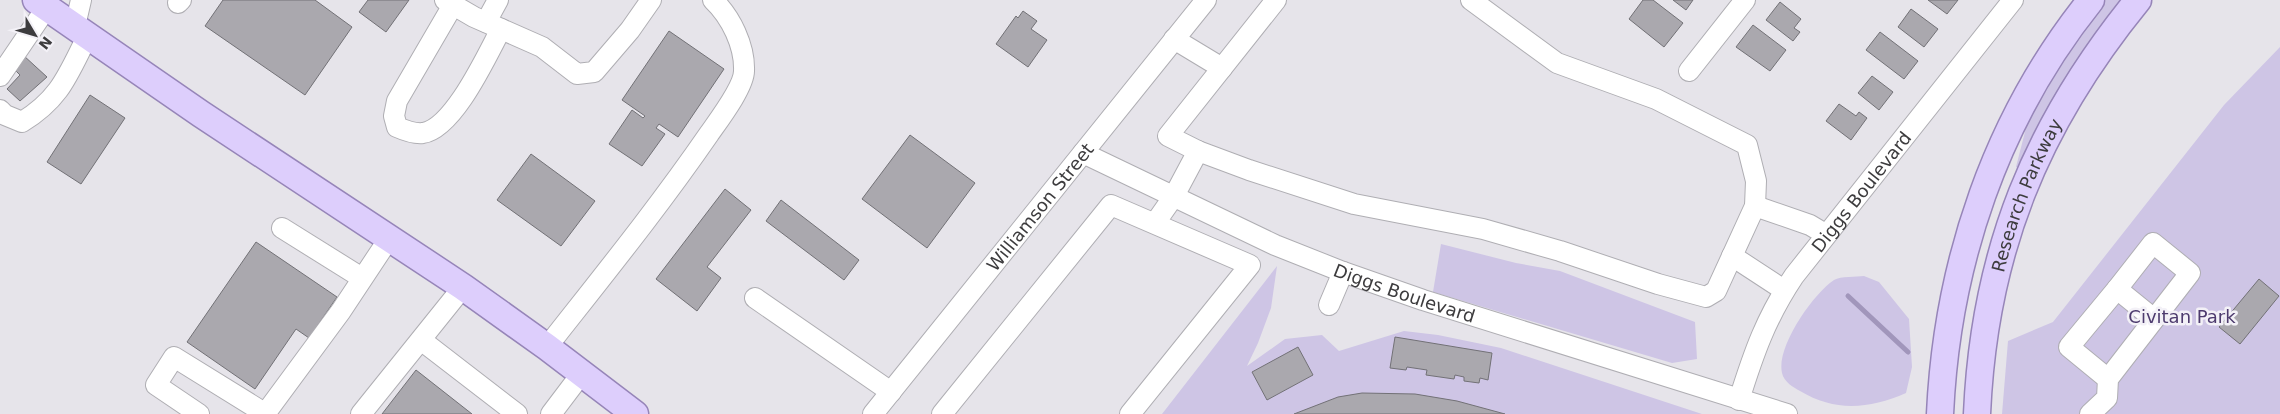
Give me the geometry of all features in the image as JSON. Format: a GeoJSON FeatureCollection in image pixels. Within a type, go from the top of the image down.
{"type":"FeatureCollection","features":[{"type":"Feature","properties":{"kind":"main road","name":"Research Parkway"},"geometry":{"type":"LineString","coordinates":[[1940,414],[1948,327],[1958,276],[1970,228],[1987,180],[2007,134],[2032,87],[2058,45],[2092,0]]}},
{"type":"Feature","properties":{"kind":"main road","name":"Research Parkway"},"geometry":{"type":"LineString","coordinates":[[1977,414],[1982,342],[1993,284],[2005,238],[2021,193],[2040,149],[2063,105],[2088,65],[2138,0]]}},
{"type":"Feature","properties":{"kind":"main road"},"geometry":{"type":"LineString","coordinates":[[42,4],[201,114],[463,286],[635,414]]}},
{"type":"Feature","properties":{"kind":"street"},"geometry":{"type":"LineString","coordinates":[[0,110],[5,116],[22,122],[42,110],[62,87],[82,30],[81,0]]}},
{"type":"Feature","properties":{"kind":"street"},"geometry":{"type":"LineString","coordinates":[[498,0],[493,26],[479,71],[451,114],[425,133],[410,133],[397,127],[394,116],[397,101],[449,2],[493,26],[542,47],[577,74],[594,72],[630,30],[651,0]]}},
{"type":"Feature","properties":{"kind":"street"},"geometry":{"type":"LineString","coordinates":[[547,347],[665,198],[730,103],[744,73],[738,34],[722,8],[713,0]]}},
{"type":"Feature","properties":{"kind":"street","name":"Williamson Street"},"geometry":{"type":"LineString","coordinates":[[874,414],[1206,0]]}},
{"type":"Feature","properties":{"kind":"street"},"geometry":{"type":"LineString","coordinates":[[1276,0],[1168,136],[1198,151],[1354,204],[1483,229],[1560,251],[1658,284],[1706,297],[1716,291],[1755,206],[1756,181],[1746,145],[1656,100],[1557,63],[1471,0]]}},
{"type":"Feature","properties":{"kind":"street"},"geometry":{"type":"LineString","coordinates":[[1689,71],[1745,0]]}},
{"type":"Feature","properties":{"kind":"street","name":"Diggs Boulevard"},"geometry":{"type":"LineString","coordinates":[[1740,400],[1757,343],[1784,290],[1825,234],[2012,0]]}},
{"type":"Feature","properties":{"kind":"street"},"geometry":{"type":"LineString","coordinates":[[0,76],[42,4]]}},
{"type":"Feature","properties":{"kind":"street"},"geometry":{"type":"LineString","coordinates":[[1174,39],[1222,68]]}},
{"type":"Feature","properties":{"kind":"street"},"geometry":{"type":"LineString","coordinates":[[1155,223],[1174,196],[1198,151]]}},
{"type":"Feature","properties":{"kind":"street","name":"Diggs Boulevard"},"geometry":{"type":"LineString","coordinates":[[1083,153],[1276,245],[1343,272],[1787,414]]}},
{"type":"Feature","properties":{"kind":"street"},"geometry":{"type":"LineString","coordinates":[[942,414],[1111,205],[1250,265],[1130,414]]}},
{"type":"Feature","properties":{"kind":"street"},"geometry":{"type":"LineString","coordinates":[[1755,206],[1810,225],[1825,234]]}},
{"type":"Feature","properties":{"kind":"street"},"geometry":{"type":"LineString","coordinates":[[282,228],[362,278]]}},
{"type":"Feature","properties":{"kind":"street"},"geometry":{"type":"LineString","coordinates":[[199,414],[156,385],[174,357],[266,414],[341,311],[390,237]]}},
{"type":"Feature","properties":{"kind":"street"},"geometry":{"type":"LineString","coordinates":[[2090,414],[2107,398],[2108,379],[2190,273],[2153,243],[2069,347],[2108,379]]}},
{"type":"Feature","properties":{"kind":"street"},"geometry":{"type":"LineString","coordinates":[[1732,256],[1784,290]]}},
{"type":"Feature","properties":{"kind":"street"},"geometry":{"type":"LineString","coordinates":[[1329,305],[1343,272]]}},
{"type":"Feature","properties":{"kind":"street"},"geometry":{"type":"LineString","coordinates":[[361,414],[463,286]]}},
{"type":"Feature","properties":{"kind":"street"},"geometry":{"type":"LineString","coordinates":[[2116,289],[2154,319]]}},
{"type":"Feature","properties":{"kind":"street"},"geometry":{"type":"LineString","coordinates":[[755,298],[891,392]]}},
{"type":"Feature","properties":{"kind":"street"},"geometry":{"type":"LineString","coordinates":[[421,340],[517,414]]}},
{"type":"Feature","properties":{"kind":"street"},"geometry":{"type":"LineString","coordinates":[[551,414],[582,373]]}},
{"type":"Feature","properties":{"kind":"green space"},"geometry":{"type":"Polygon","coordinates":[[[2106,0],[2128,0],[2022,170],[2016,167],[2028,120],[2060,64],[2106,0]]]}},
{"type":"Feature","properties":{"kind":"green space","name":"Civitan Park"},"geometry":{"type":"Polygon","coordinates":[[[2280,47],[2280,414],[2002,414],[2008,341],[2053,322],[2224,105],[2280,47]]]}},
{"type":"Feature","properties":{"kind":"green space"},"geometry":{"type":"Polygon","coordinates":[[[1441,244],[1516,263],[1560,271],[1695,322],[1697,359],[1672,363],[1433,292],[1441,244]]]}},
{"type":"Feature","properties":{"kind":"green space"},"geometry":{"type":"Polygon","coordinates":[[[1277,266],[1271,308],[1247,366],[1285,339],[1322,335],[1339,351],[1404,331],[1438,335],[1501,348],[1702,414],[1162,414],[1277,266]]]}},
{"type":"Feature","properties":{"kind":"green space"},"geometry":{"type":"Polygon","coordinates":[[[1864,276],[1879,282],[1909,319],[1912,367],[1906,393],[1879,402],[1852,406],[1839,405],[1813,398],[1792,386],[1783,376],[1782,362],[1790,336],[1807,309],[1825,287],[1834,280],[1844,277],[1864,276]]]}},
{"type":"Feature","properties":{"kind":"building"},"geometry":{"type":"Polygon","coordinates":[[[223,0],[315,0],[352,27],[305,95],[205,26],[223,0]]]}},
{"type":"Feature","properties":{"kind":"building"},"geometry":{"type":"Polygon","coordinates":[[[368,0],[409,0],[386,32],[359,12],[368,0]]]}},
{"type":"Feature","properties":{"kind":"building"},"geometry":{"type":"Polygon","coordinates":[[[1643,0],[1653,0],[1683,23],[1664,47],[1629,19],[1643,0]]]}},
{"type":"Feature","properties":{"kind":"building"},"geometry":{"type":"Polygon","coordinates":[[[1673,0],[1693,0],[1686,10],[1673,0]]]}},
{"type":"Feature","properties":{"kind":"building"},"geometry":{"type":"Polygon","coordinates":[[[1928,0],[1958,0],[1947,14],[1928,0]]]}},
{"type":"Feature","properties":{"kind":"building"},"geometry":{"type":"Polygon","coordinates":[[[1780,2],[1801,19],[1794,28],[1800,32],[1793,41],[1766,20],[1780,2]]]}},
{"type":"Feature","properties":{"kind":"building"},"geometry":{"type":"Polygon","coordinates":[[[1911,9],[1938,29],[1924,47],[1898,27],[1911,9]]]}},
{"type":"Feature","properties":{"kind":"building"},"geometry":{"type":"Polygon","coordinates":[[[1023,11],[1037,21],[1031,29],[1047,40],[1028,67],[996,44],[1016,16],[1018,18],[1023,11]]]}},
{"type":"Feature","properties":{"kind":"building"},"geometry":{"type":"Polygon","coordinates":[[[1753,25],[1786,50],[1770,71],[1736,47],[1753,25]]]}},
{"type":"Feature","properties":{"kind":"building"},"geometry":{"type":"Polygon","coordinates":[[[669,31],[724,69],[678,137],[659,124],[656,128],[665,134],[642,166],[609,144],[632,110],[643,118],[645,116],[622,100],[669,31]]]}},
{"type":"Feature","properties":{"kind":"building"},"geometry":{"type":"Polygon","coordinates":[[[1880,32],[1918,61],[1904,79],[1866,50],[1880,32]]]}},
{"type":"Feature","properties":{"kind":"building"},"geometry":{"type":"Polygon","coordinates":[[[23,55],[47,77],[20,101],[7,89],[20,75],[12,67],[23,55]]]}},
{"type":"Feature","properties":{"kind":"building"},"geometry":{"type":"Polygon","coordinates":[[[1872,76],[1893,92],[1879,110],[1858,93],[1872,76]]]}},
{"type":"Feature","properties":{"kind":"building"},"geometry":{"type":"Polygon","coordinates":[[[90,95],[125,118],[81,184],[47,162],[90,95]]]}},
{"type":"Feature","properties":{"kind":"building"},"geometry":{"type":"Polygon","coordinates":[[[1839,104],[1856,116],[1859,112],[1867,118],[1851,140],[1826,121],[1839,104]]]}},
{"type":"Feature","properties":{"kind":"building"},"geometry":{"type":"Polygon","coordinates":[[[910,135],[975,183],[927,248],[862,199],[910,135]]]}},
{"type":"Feature","properties":{"kind":"building"},"geometry":{"type":"Polygon","coordinates":[[[531,154],[595,201],[561,246],[497,200],[531,154]]]}},
{"type":"Feature","properties":{"kind":"building"},"geometry":{"type":"Polygon","coordinates":[[[725,189],[751,210],[707,267],[721,278],[697,311],[656,279],[725,189]]]}},
{"type":"Feature","properties":{"kind":"building"},"geometry":{"type":"Polygon","coordinates":[[[781,200],[859,260],[844,280],[766,221],[781,200]]]}},
{"type":"Feature","properties":{"kind":"building"},"geometry":{"type":"Polygon","coordinates":[[[256,242],[337,297],[309,338],[296,329],[255,389],[187,342],[256,242]]]}},
{"type":"Feature","properties":{"kind":"building"},"geometry":{"type":"Polygon","coordinates":[[[2259,279],[2279,296],[2240,344],[2219,327],[2259,279]]]}},
{"type":"Feature","properties":{"kind":"building"},"geometry":{"type":"Polygon","coordinates":[[[1395,337],[1492,353],[1488,380],[1480,378],[1479,383],[1464,381],[1464,377],[1455,375],[1454,379],[1426,375],[1427,370],[1407,367],[1406,370],[1390,368],[1395,337]]]}},
{"type":"Feature","properties":{"kind":"building"},"geometry":{"type":"Polygon","coordinates":[[[1298,347],[1313,375],[1267,400],[1252,372],[1298,347]]]}},
{"type":"Feature","properties":{"kind":"building"},"geometry":{"type":"Polygon","coordinates":[[[416,370],[472,414],[382,414],[416,370]]]}},
{"type":"Feature","properties":{"kind":"building"},"geometry":{"type":"Polygon","coordinates":[[[1362,393],[1415,394],[1457,401],[1505,414],[1294,414],[1338,397],[1362,393]]]}},
{"type":"Feature","properties":{"kind":"waterway"},"geometry":{"type":"LineString","coordinates":[[1848,296],[1908,352]]}}]}
